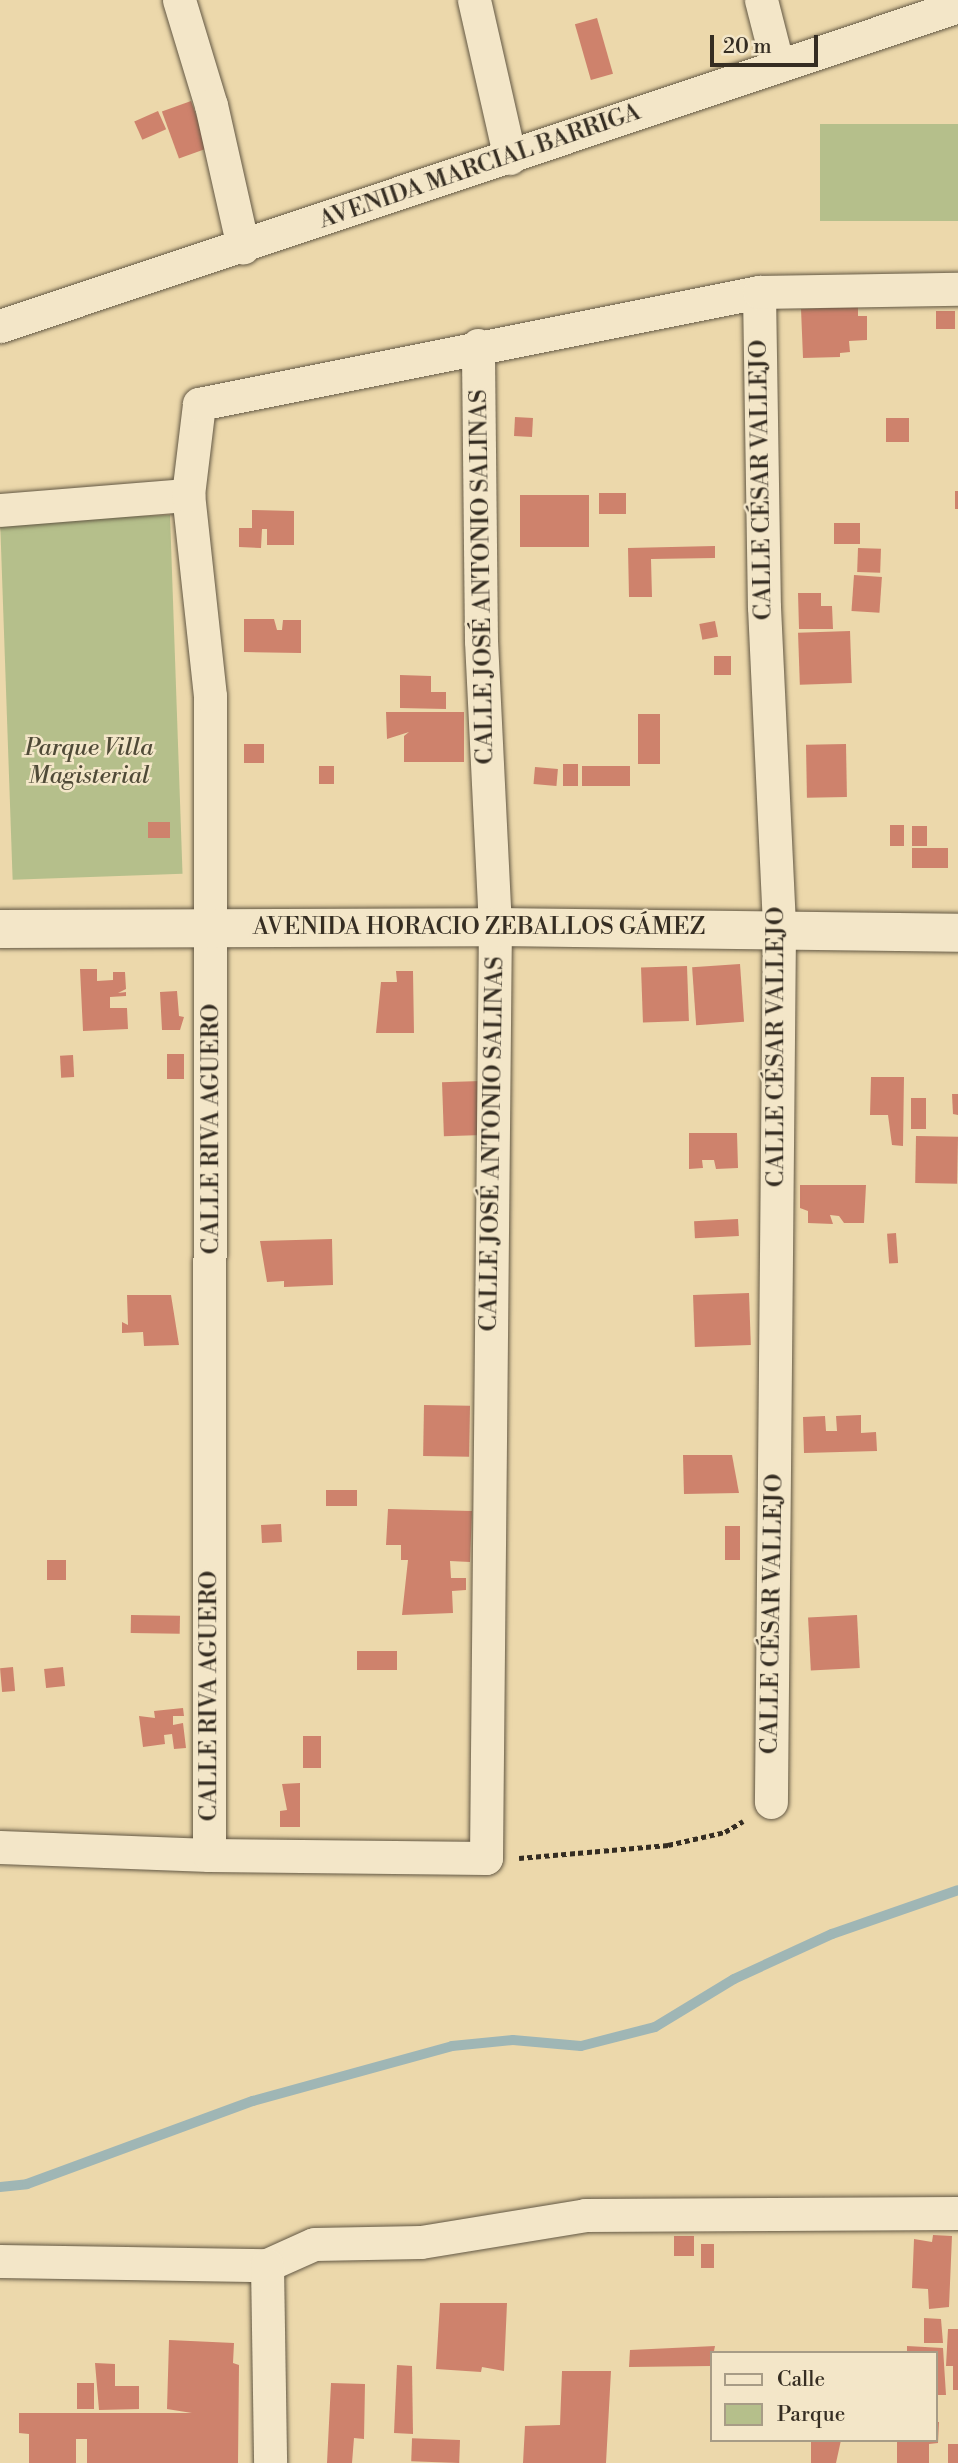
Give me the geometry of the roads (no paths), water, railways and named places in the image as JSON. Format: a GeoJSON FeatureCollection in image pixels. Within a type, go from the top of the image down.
{"type":"FeatureCollection","features":[{"type":"Feature","properties":{"kind":"main road","name":"AVENIDA HORACIO ZEBALLOS GÁMEZ"},"geometry":{"type":"LineString","coordinates":[[0,929],[213,926],[495,927],[958,933]]}},
{"type":"Feature","properties":{"kind":"street"},"geometry":{"type":"LineString","coordinates":[[179,0],[211,105],[243,247]]}},
{"type":"Feature","properties":{"kind":"street"},"geometry":{"type":"LineString","coordinates":[[474,0],[510,158]]}},
{"type":"Feature","properties":{"kind":"street"},"geometry":{"type":"LineString","coordinates":[[761,0],[778,66]]}},
{"type":"Feature","properties":{"kind":"street","name":"AVENIDA MARCIAL BARRIGA"},"geometry":{"type":"LineString","coordinates":[[0,326],[510,158],[958,6]]}},
{"type":"Feature","properties":{"kind":"street"},"geometry":{"type":"LineString","coordinates":[[478,345],[759,292],[958,289]]}},
{"type":"Feature","properties":{"kind":"street","name":"CALLE CÉSAR VALLEJO"},"geometry":{"type":"LineString","coordinates":[[759,292],[764,607],[779,930],[771,1802]]}},
{"type":"Feature","properties":{"kind":"street","name":"CALLE RIVA AGUERO"},"geometry":{"type":"LineString","coordinates":[[209,1856],[213,926],[210,696],[188,495],[199,404],[478,345]]}},
{"type":"Feature","properties":{"kind":"street","name":"CALLE JOSÉ ANTONIO SALINAS"},"geometry":{"type":"LineString","coordinates":[[209,1856],[486,1858],[495,927],[481,641],[478,345]]}},
{"type":"Feature","properties":{"kind":"street"},"geometry":{"type":"LineString","coordinates":[[0,510],[188,495]]}},
{"type":"Feature","properties":{"kind":"street"},"geometry":{"type":"LineString","coordinates":[[0,1847],[209,1856]]}},
{"type":"Feature","properties":{"kind":"street"},"geometry":{"type":"LineString","coordinates":[[0,2261],[267,2265],[314,2244],[421,2242],[585,2215],[958,2213]]}},
{"type":"Feature","properties":{"kind":"street"},"geometry":{"type":"LineString","coordinates":[[267,2265],[270,2463]]}},
{"type":"Feature","properties":{"kind":"waterway"},"geometry":{"type":"LineString","coordinates":[[0,2187],[27,2184],[253,2101],[452,2046],[513,2040],[581,2046],[655,2027],[734,1979],[832,1934],[958,1890]]}},
{"type":"Feature","properties":{"kind":"park label","name":"Parque Villa Magisterial"},"geometry":{"type":"Point","coordinates":[89,763]}}]}
